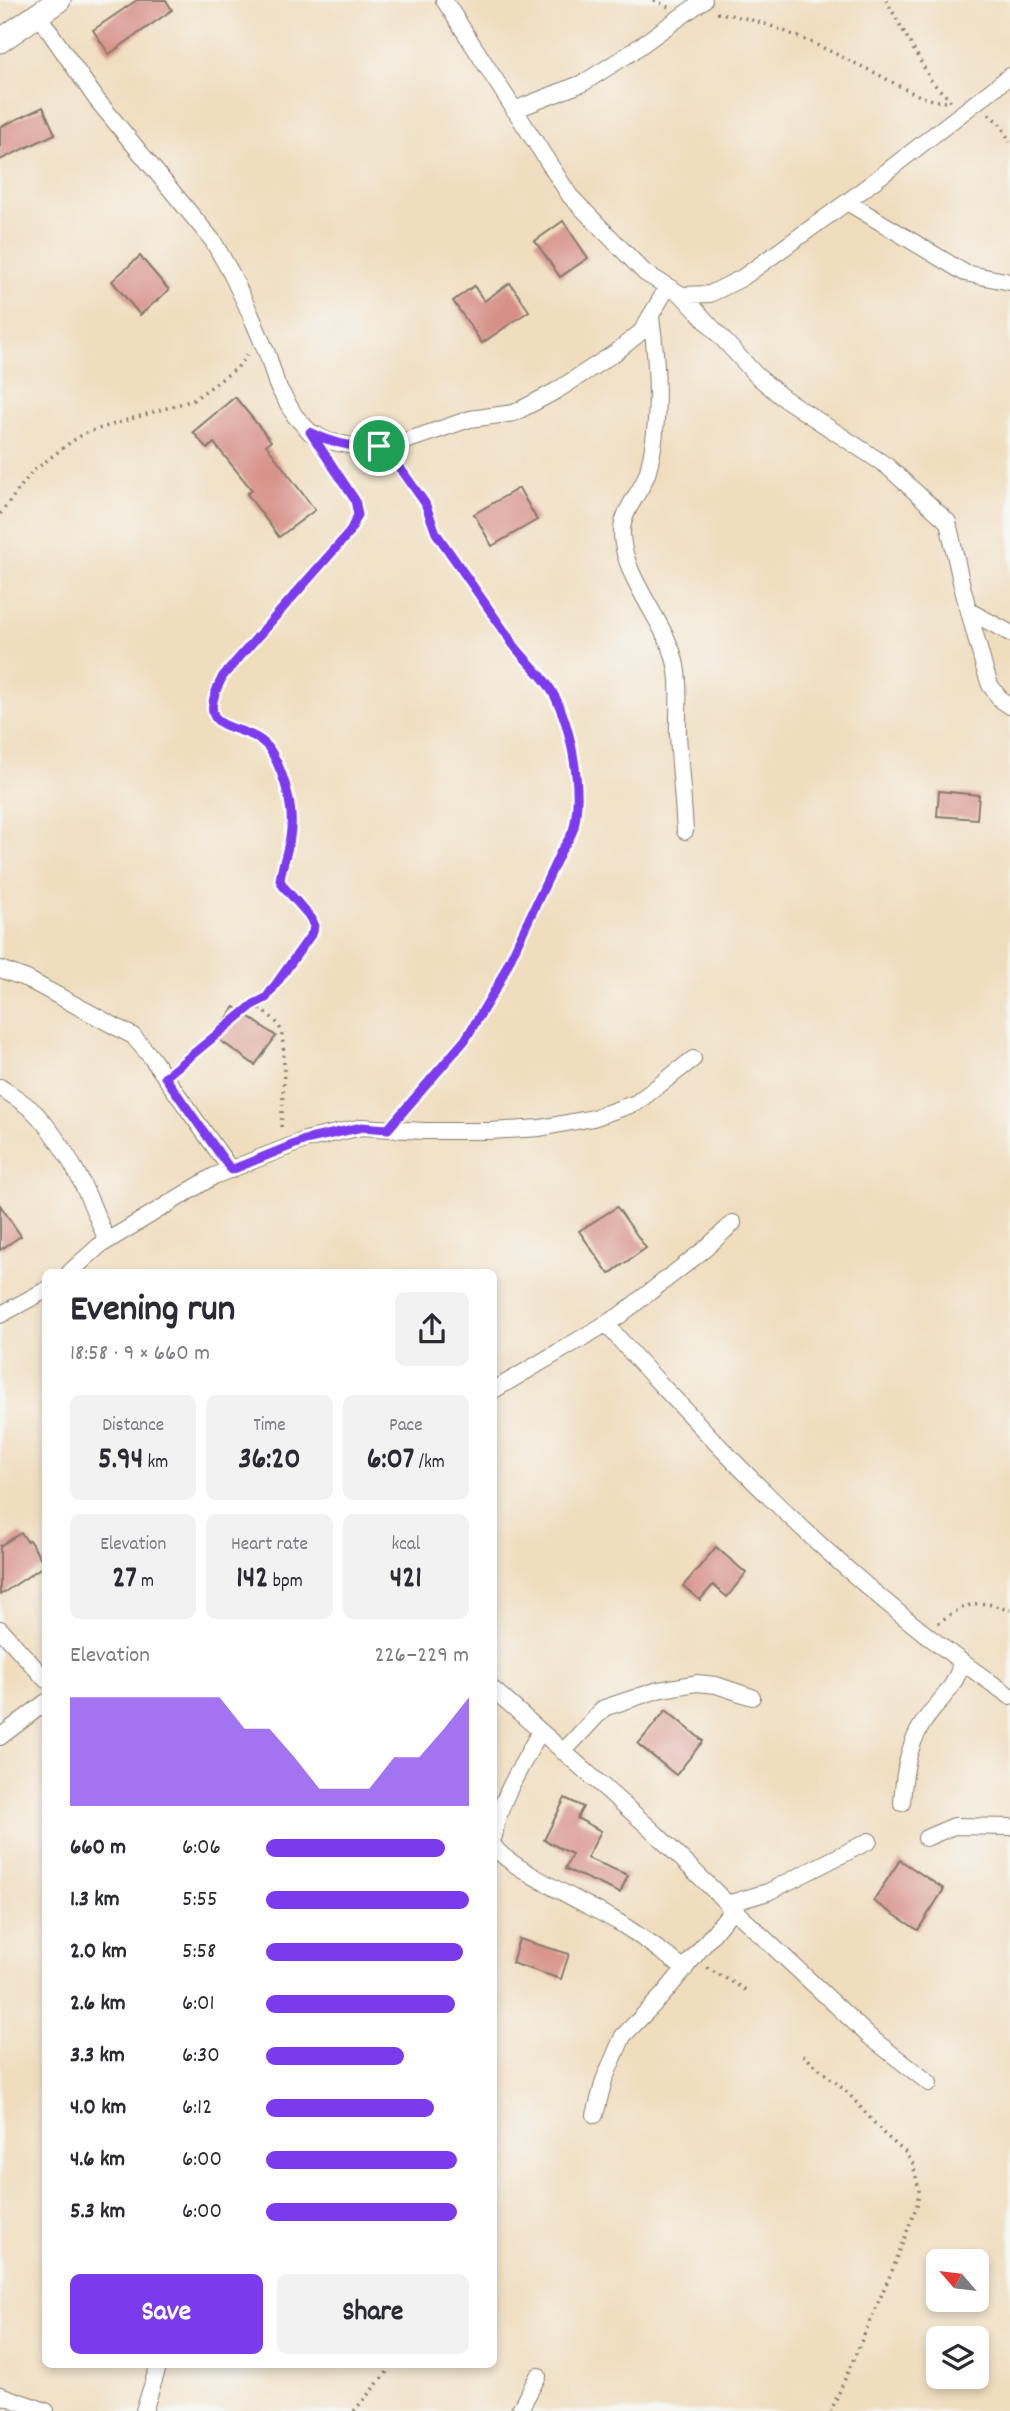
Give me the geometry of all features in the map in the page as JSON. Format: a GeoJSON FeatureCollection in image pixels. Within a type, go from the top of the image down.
{"type":"FeatureCollection","features":[{"type":"Feature","properties":{"kind":"street"},"geometry":{"type":"LineString","coordinates":[[0,41],[59,0]]}},
{"type":"Feature","properties":{"kind":"street"},"geometry":{"type":"LineString","coordinates":[[444,0],[570,196],[645,273],[675,292],[757,376],[782,397],[850,439],[887,466],[948,522],[990,685],[1001,700],[1010,706]]}},
{"type":"Feature","properties":{"kind":"street"},"geometry":{"type":"LineString","coordinates":[[514,110],[583,83],[704,0]]}},
{"type":"Feature","properties":{"kind":"street"},"geometry":{"type":"LineString","coordinates":[[38,15],[97,100],[213,241],[260,337],[277,385],[295,416],[310,432],[328,441],[363,448],[397,444],[470,419],[514,413],[556,391],[617,352],[641,332],[675,292],[710,294],[742,278],[847,202],[964,105],[1010,76]]}},
{"type":"Feature","properties":{"kind":"street"},"geometry":{"type":"LineString","coordinates":[[847,202],[965,273],[1010,282]]}},
{"type":"Feature","properties":{"kind":"street"},"geometry":{"type":"LineString","coordinates":[[651,317],[655,344],[656,399],[651,459],[646,476],[623,520],[622,534],[624,556],[672,651],[678,676],[678,734],[685,831]]}},
{"type":"Feature","properties":{"kind":"street"},"geometry":{"type":"LineString","coordinates":[[969,611],[1010,633]]}},
{"type":"Feature","properties":{"kind":"street"},"geometry":{"type":"LineString","coordinates":[[0,969],[27,979],[133,1036],[231,1170]]}},
{"type":"Feature","properties":{"kind":"street"},"geometry":{"type":"LineString","coordinates":[[74,1269],[107,1241],[214,1176],[305,1140],[362,1127],[490,1131],[540,1128],[593,1118],[636,1102],[693,1059]]}},
{"type":"Feature","properties":{"kind":"street"},"geometry":{"type":"LineString","coordinates":[[0,1087],[37,1114],[63,1147],[88,1195],[107,1241]]}},
{"type":"Feature","properties":{"kind":"street"},"geometry":{"type":"LineString","coordinates":[[497,1388],[607,1324],[705,1249],[733,1223]]}},
{"type":"Feature","properties":{"kind":"street"},"geometry":{"type":"LineString","coordinates":[[0,1315],[42,1292]]}},
{"type":"Feature","properties":{"kind":"street"},"geometry":{"type":"LineString","coordinates":[[607,1324],[633,1357],[748,1478],[922,1633],[1010,1696]]}},
{"type":"Feature","properties":{"kind":"street"},"geometry":{"type":"LineString","coordinates":[[0,1629],[42,1676]]}},
{"type":"Feature","properties":{"kind":"street"},"geometry":{"type":"LineString","coordinates":[[902,1803],[911,1746],[923,1724],[953,1686],[961,1662]]}},
{"type":"Feature","properties":{"kind":"street"},"geometry":{"type":"LineString","coordinates":[[563,1752],[604,1708],[658,1690],[697,1683],[716,1685],[752,1697]]}},
{"type":"Feature","properties":{"kind":"street"},"geometry":{"type":"LineString","coordinates":[[497,1693],[651,1829],[870,2037],[929,2083]]}},
{"type":"Feature","properties":{"kind":"street"},"geometry":{"type":"LineString","coordinates":[[0,1737],[42,1705]]}},
{"type":"Feature","properties":{"kind":"street"},"geometry":{"type":"LineString","coordinates":[[497,1818],[540,1731]]}},
{"type":"Feature","properties":{"kind":"street"},"geometry":{"type":"LineString","coordinates":[[926,1838],[954,1826],[1010,1827]]}},
{"type":"Feature","properties":{"kind":"street"},"geometry":{"type":"LineString","coordinates":[[595,2115],[608,2068],[623,2036],[689,1964],[730,1906],[768,1892],[869,1841]]}},
{"type":"Feature","properties":{"kind":"street"},"geometry":{"type":"LineString","coordinates":[[497,1852],[689,1964]]}},
{"type":"Feature","properties":{"kind":"street"},"geometry":{"type":"LineString","coordinates":[[144,2411],[158,2368]]}},
{"type":"Feature","properties":{"kind":"street"},"geometry":{"type":"LineString","coordinates":[[519,2411],[538,2376]]}},
{"type":"Feature","properties":{"kind":"street"},"geometry":{"type":"LineString","coordinates":[[0,2395],[46,2411]]}},
{"type":"Feature","properties":{"kind":"path"},"geometry":{"type":"LineString","coordinates":[[886,0],[932,82],[964,105],[1000,125],[1010,142]]}},
{"type":"Feature","properties":{"kind":"path"},"geometry":{"type":"LineString","coordinates":[[690,11],[729,14],[788,33],[909,92],[933,101],[964,105]]}},
{"type":"Feature","properties":{"kind":"path"},"geometry":{"type":"LineString","coordinates":[[0,514],[32,472],[68,444],[85,433],[193,400],[237,368],[260,337]]}},
{"type":"Feature","properties":{"kind":"path"},"geometry":{"type":"LineString","coordinates":[[165,1077],[271,993],[313,932],[312,919],[280,880],[291,835],[289,800],[275,757],[267,743],[226,725],[216,718],[211,708],[215,691],[223,676],[349,533],[358,515],[355,500],[310,432]]}},
{"type":"Feature","properties":{"kind":"path"},"geometry":{"type":"LineString","coordinates":[[379,446],[403,472],[425,503],[436,533],[515,649],[548,685],[565,720],[573,745],[577,803],[574,828],[498,985],[465,1040],[388,1129]]}},
{"type":"Feature","properties":{"kind":"path"},"geometry":{"type":"LineString","coordinates":[[254,1004],[276,1022],[281,1031],[284,1077],[281,1150]]}},
{"type":"Feature","properties":{"kind":"path"},"geometry":{"type":"LineString","coordinates":[[922,1633],[960,1608],[986,1604],[1010,1610]]}},
{"type":"Feature","properties":{"kind":"path"},"geometry":{"type":"LineString","coordinates":[[689,1964],[746,1990]]}},
{"type":"Feature","properties":{"kind":"path"},"geometry":{"type":"LineString","coordinates":[[803,2055],[848,2092],[884,2134],[905,2152],[913,2164],[919,2190],[917,2205],[894,2266],[831,2411]]}},
{"type":"Feature","properties":{"kind":"path"},"geometry":{"type":"LineString","coordinates":[[354,2411],[388,2371]]}},
{"type":"Feature","properties":{"kind":"building"},"geometry":{"type":"Polygon","coordinates":[[[137,0],[166,0],[172,10],[109,54],[93,30],[137,0]]]}},
{"type":"Feature","properties":{"kind":"building"},"geometry":{"type":"Polygon","coordinates":[[[43,107],[55,134],[0,160],[0,127],[43,107]]]}},
{"type":"Feature","properties":{"kind":"building"},"geometry":{"type":"Polygon","coordinates":[[[563,221],[588,258],[560,277],[535,241],[563,221]]]}},
{"type":"Feature","properties":{"kind":"building"},"geometry":{"type":"Polygon","coordinates":[[[140,256],[169,290],[140,315],[112,281],[140,256]]]}},
{"type":"Feature","properties":{"kind":"building"},"geometry":{"type":"Polygon","coordinates":[[[510,283],[529,311],[482,343],[453,301],[474,286],[484,301],[510,283]]]}},
{"type":"Feature","properties":{"kind":"building"},"geometry":{"type":"Polygon","coordinates":[[[235,397],[271,441],[266,445],[315,510],[279,537],[247,494],[252,490],[214,443],[207,449],[193,432],[235,397]]]}},
{"type":"Feature","properties":{"kind":"building"},"geometry":{"type":"Polygon","coordinates":[[[519,488],[537,520],[492,546],[474,514],[519,488]]]}},
{"type":"Feature","properties":{"kind":"building"},"geometry":{"type":"Polygon","coordinates":[[[939,791],[979,795],[977,819],[937,816],[939,791]]]}},
{"type":"Feature","properties":{"kind":"building"},"geometry":{"type":"Polygon","coordinates":[[[235,1007],[276,1036],[255,1065],[214,1036],[235,1007]]]}},
{"type":"Feature","properties":{"kind":"building"},"geometry":{"type":"Polygon","coordinates":[[[0,1205],[21,1236],[0,1250],[0,1205]]]}},
{"type":"Feature","properties":{"kind":"building"},"geometry":{"type":"Polygon","coordinates":[[[617,1207],[646,1248],[609,1274],[579,1231],[617,1207]]]}},
{"type":"Feature","properties":{"kind":"building"},"geometry":{"type":"Polygon","coordinates":[[[21,1533],[42,1560],[42,1567],[0,1595],[0,1546],[21,1533]]]}},
{"type":"Feature","properties":{"kind":"building"},"geometry":{"type":"Polygon","coordinates":[[[716,1547],[746,1573],[727,1597],[713,1585],[700,1600],[683,1586],[716,1547]]]}},
{"type":"Feature","properties":{"kind":"building"},"geometry":{"type":"Polygon","coordinates":[[[666,1710],[703,1741],[676,1775],[638,1744],[666,1710]]]}},
{"type":"Feature","properties":{"kind":"building"},"geometry":{"type":"Polygon","coordinates":[[[565,1798],[583,1807],[577,1818],[601,1831],[587,1858],[628,1875],[620,1893],[565,1869],[572,1854],[544,1840],[565,1798]]]}},
{"type":"Feature","properties":{"kind":"building"},"geometry":{"type":"Polygon","coordinates":[[[900,1860],[944,1889],[918,1930],[873,1901],[900,1860]]]}},
{"type":"Feature","properties":{"kind":"building"},"geometry":{"type":"Polygon","coordinates":[[[519,1939],[569,1954],[561,1979],[512,1963],[519,1939]]]}},
{"type":"Feature","properties":{"kind":"route"},"geometry":{"type":"LineString","coordinates":[[310,432],[328,441],[363,448],[379,446],[403,472],[425,503],[436,533],[515,649],[548,685],[565,720],[573,745],[577,803],[574,828],[498,985],[465,1040],[388,1129],[362,1127],[305,1140],[231,1170],[165,1077],[271,993],[313,932],[314,925],[280,880],[291,835],[289,800],[275,757],[267,743],[226,725],[212,715],[211,708],[215,691],[223,676],[349,533],[358,515],[355,500],[310,432]]}}]}
